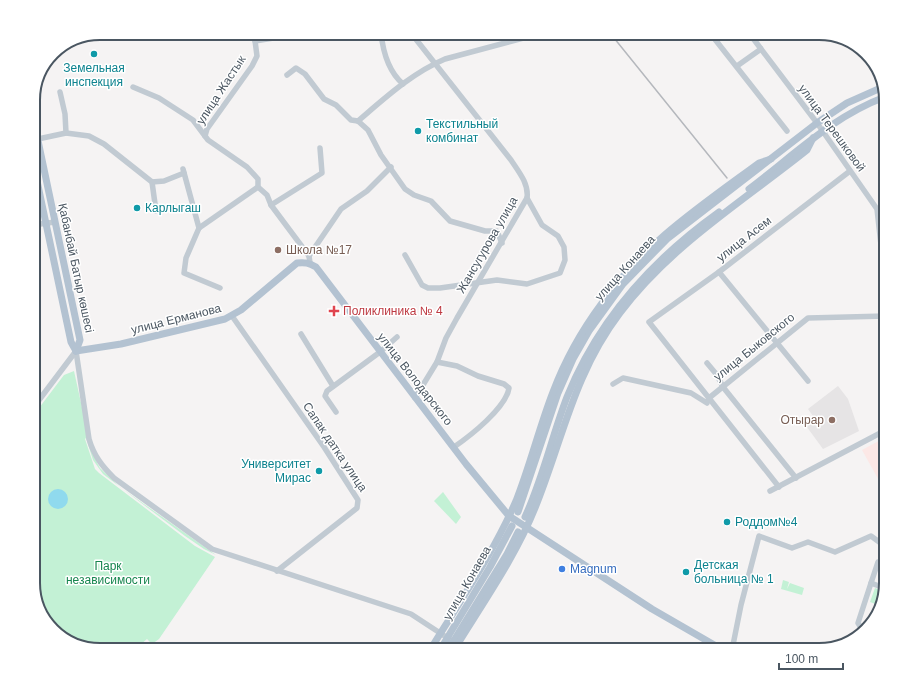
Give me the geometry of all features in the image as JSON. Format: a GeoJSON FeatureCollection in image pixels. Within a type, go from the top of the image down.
{"type":"FeatureCollection","features":[{"type":"Feature","properties":{"kind":"main road","name":"улица Конаева"},"geometry":{"type":"LineString","coordinates":[[513,512],[558,393],[573,359],[606,305],[641,264],[667,239],[817,123],[846,103],[878,89]]}},
{"type":"Feature","properties":{"kind":"main road","name":"улица Конаева"},"geometry":{"type":"LineString","coordinates":[[525,517],[568,397],[586,357],[615,311],[635,285],[673,246],[813,138],[851,112],[879,100]]}},
{"type":"Feature","properties":{"kind":"main road"},"geometry":{"type":"LineString","coordinates":[[454,643],[511,556],[526,528],[542,488],[572,399],[587,366],[619,314],[651,276],[677,250],[807,150],[813,138]]}},
{"type":"Feature","properties":{"kind":"main road","name":"Қабанбай Батыр көшесі"},"geometry":{"type":"LineString","coordinates":[[40,149],[80,340],[76,351]]}},
{"type":"Feature","properties":{"kind":"main road"},"geometry":{"type":"LineString","coordinates":[[434,643],[513,512],[553,391],[568,357],[584,328],[602,302],[633,265],[663,235],[758,163],[771,159]]}},
{"type":"Feature","properties":{"kind":"main road","name":"Қабанбай Батыр көшесі"},"geometry":{"type":"LineString","coordinates":[[40,195],[71,342],[76,351]]}},
{"type":"Feature","properties":{"kind":"main road","name":"улица Ерманова"},"geometry":{"type":"LineString","coordinates":[[76,351],[121,344],[225,319],[232,316],[296,263],[310,263]]}},
{"type":"Feature","properties":{"kind":"main road","name":"улица Володарского"},"geometry":{"type":"LineString","coordinates":[[310,263],[316,267],[466,464],[513,512],[514,524],[526,528],[536,534],[652,609],[711,643]]}},
{"type":"Feature","properties":{"kind":"main road","name":"улица Конаева"},"geometry":{"type":"LineString","coordinates":[[453,643],[490,568],[514,524]]}},
{"type":"Feature","properties":{"kind":"main road","name":"улица Конаева"},"geometry":{"type":"LineString","coordinates":[[454,643],[518,532]]}},
{"type":"Feature","properties":{"kind":"street"},"geometry":{"type":"LineString","coordinates":[[255,41],[261,40]]}},
{"type":"Feature","properties":{"kind":"street"},"geometry":{"type":"LineString","coordinates":[[383,40],[387,60],[394,73],[403,84]]}},
{"type":"Feature","properties":{"kind":"street","name":"Жансугурова улица"},"geometry":{"type":"LineString","coordinates":[[415,398],[437,362],[449,332],[479,283],[527,198],[528,192],[526,185],[511,160],[416,40]]}},
{"type":"Feature","properties":{"kind":"street"},"geometry":{"type":"LineString","coordinates":[[358,121],[403,84],[434,63],[516,40]]}},
{"type":"Feature","properties":{"kind":"street"},"geometry":{"type":"LineString","coordinates":[[716,40],[787,131]]}},
{"type":"Feature","properties":{"kind":"street","name":"улица Терешковой"},"geometry":{"type":"LineString","coordinates":[[754,40],[823,131],[877,209],[879,224]]}},
{"type":"Feature","properties":{"kind":"street","name":"улица Жастык"},"geometry":{"type":"LineString","coordinates":[[205,136],[207,129],[252,66],[256,56],[255,41]]}},
{"type":"Feature","properties":{"kind":"street"},"geometry":{"type":"LineString","coordinates":[[737,66],[761,48]]}},
{"type":"Feature","properties":{"kind":"street"},"geometry":{"type":"LineString","coordinates":[[286,75],[296,68],[302,72],[324,99],[336,105],[351,120],[358,121],[368,130],[381,155],[391,167],[405,189],[414,195],[431,201],[450,221],[485,231],[497,231],[502,243]]}},
{"type":"Feature","properties":{"kind":"street"},"geometry":{"type":"LineString","coordinates":[[133,87],[159,98],[193,120],[208,140],[247,167],[258,179],[258,187],[267,195],[271,205],[309,256],[310,263]]}},
{"type":"Feature","properties":{"kind":"street"},"geometry":{"type":"LineString","coordinates":[[60,92],[65,114],[66,133]]}},
{"type":"Feature","properties":{"kind":"street"},"geometry":{"type":"LineString","coordinates":[[40,139],[66,133],[89,136],[104,144],[152,182],[157,183],[164,181],[183,171],[199,228]]}},
{"type":"Feature","properties":{"kind":"street"},"geometry":{"type":"LineString","coordinates":[[271,205],[322,173],[320,148]]}},
{"type":"Feature","properties":{"kind":"street"},"geometry":{"type":"LineString","coordinates":[[309,256],[341,209],[367,191],[391,167]]}},
{"type":"Feature","properties":{"kind":"street","name":"улица Асем"},"geometry":{"type":"LineString","coordinates":[[709,398],[649,322],[719,272],[850,170]]}},
{"type":"Feature","properties":{"kind":"street"},"geometry":{"type":"LineString","coordinates":[[152,182],[156,211]]}},
{"type":"Feature","properties":{"kind":"street"},"geometry":{"type":"LineString","coordinates":[[220,288],[184,273],[186,258],[199,228],[258,187]]}},
{"type":"Feature","properties":{"kind":"street"},"geometry":{"type":"LineString","coordinates":[[405,255],[425,287],[440,288],[497,280],[527,284],[560,273],[565,260],[564,247],[558,236],[542,225],[527,198]]}},
{"type":"Feature","properties":{"kind":"street"},"geometry":{"type":"LineString","coordinates":[[40,224],[55,222]]}},
{"type":"Feature","properties":{"kind":"street"},"geometry":{"type":"LineString","coordinates":[[719,272],[776,344],[808,381]]}},
{"type":"Feature","properties":{"kind":"street","name":"Сапак датка улица"},"geometry":{"type":"LineString","coordinates":[[232,316],[327,451],[358,500],[357,508],[277,571]]}},
{"type":"Feature","properties":{"kind":"street","name":"улица Быковского"},"geometry":{"type":"LineString","coordinates":[[709,398],[808,318],[879,316]]}},
{"type":"Feature","properties":{"kind":"street"},"geometry":{"type":"LineString","coordinates":[[301,334],[333,386]]}},
{"type":"Feature","properties":{"kind":"street"},"geometry":{"type":"LineString","coordinates":[[336,412],[324,395],[333,386],[380,352],[397,337]]}},
{"type":"Feature","properties":{"kind":"street"},"geometry":{"type":"LineString","coordinates":[[40,399],[76,351]]}},
{"type":"Feature","properties":{"kind":"street"},"geometry":{"type":"LineString","coordinates":[[76,351],[90,439],[94,452],[101,465],[114,478],[212,549],[411,614],[440,633],[452,643]]}},
{"type":"Feature","properties":{"kind":"street"},"geometry":{"type":"LineString","coordinates":[[437,362],[457,366],[478,376],[504,384],[509,388],[495,412],[472,434],[454,447]]}},
{"type":"Feature","properties":{"kind":"street"},"geometry":{"type":"LineString","coordinates":[[707,363],[717,375],[723,387],[796,478]]}},
{"type":"Feature","properties":{"kind":"street"},"geometry":{"type":"LineString","coordinates":[[614,384],[623,378],[691,393],[707,403],[709,398],[779,487]]}},
{"type":"Feature","properties":{"kind":"street"},"geometry":{"type":"LineString","coordinates":[[770,491],[879,434]]}},
{"type":"Feature","properties":{"kind":"street"},"geometry":{"type":"LineString","coordinates":[[733,643],[741,605],[760,536],[792,548],[808,542],[835,552],[871,536],[879,542]]}},
{"type":"Feature","properties":{"kind":"street"},"geometry":{"type":"LineString","coordinates":[[860,626],[858,623],[878,562]]}},
{"type":"Feature","properties":{"kind":"street"},"geometry":{"type":"LineString","coordinates":[[871,583],[879,586]]}},
{"type":"Feature","properties":{"kind":"shaded area","name":"Отырар"},"geometry":{"type":"Polygon","coordinates":[[[838,386],[848,399],[859,431],[823,449],[804,423],[813,416],[808,409],[838,386]]]}},
{"type":"Feature","properties":{"kind":"shaded area"},"geometry":{"type":"Polygon","coordinates":[[[879,441],[879,480],[862,450],[879,441]]]}},
{"type":"Feature","properties":{"kind":"green space","name":"Парк независимости"},"geometry":{"type":"Polygon","coordinates":[[[74,371],[92,453],[100,468],[119,486],[103,474],[93,460],[86,438],[85,439],[95,469],[195,546],[215,557],[159,639],[153,643],[151,643],[147,639],[142,643],[100,643],[81,640],[64,631],[55,622],[48,613],[42,598],[40,587],[40,407],[64,375],[74,371]]]}},
{"type":"Feature","properties":{"kind":"green space"},"geometry":{"type":"Polygon","coordinates":[[[123,489],[216,555],[185,536],[123,489]]]}},
{"type":"Feature","properties":{"kind":"green space"},"geometry":{"type":"Polygon","coordinates":[[[443,492],[461,517],[456,524],[434,501],[443,492]]]}},
{"type":"Feature","properties":{"kind":"green space"},"geometry":{"type":"Polygon","coordinates":[[[783,580],[789,582],[787,589],[790,583],[804,588],[802,595],[781,589],[783,580]]]}},
{"type":"Feature","properties":{"kind":"green space"},"geometry":{"type":"Polygon","coordinates":[[[875,588],[878,589],[875,604],[870,602],[875,588]]]}},
{"type":"Feature","properties":{"kind":"water"},"geometry":{"type":"Polygon","coordinates":[[[58,489],[65,492],[68,499],[65,506],[58,509],[51,506],[48,499],[51,492],[58,489]]]}},
{"type":"Feature","properties":{"kind":"railway"},"geometry":{"type":"LineString","coordinates":[[616,40],[727,178]]}},
{"type":"Feature","properties":{"kind":"place","name":"Земельная инспекция"},"geometry":{"type":"Point","coordinates":[94,54]}},
{"type":"Feature","properties":{"kind":"place","name":"Текстильный комбинат"},"geometry":{"type":"Point","coordinates":[418,131]}},
{"type":"Feature","properties":{"kind":"place","name":"Карлыгаш"},"geometry":{"type":"Point","coordinates":[137,208]}},
{"type":"Feature","properties":{"kind":"place","name":"Школа №17"},"geometry":{"type":"Point","coordinates":[278,250]}},
{"type":"Feature","properties":{"kind":"place","name":"Поликлиника № 4"},"geometry":{"type":"Point","coordinates":[334,311]}},
{"type":"Feature","properties":{"kind":"place","name":"Отырар"},"geometry":{"type":"Point","coordinates":[832,420]}},
{"type":"Feature","properties":{"kind":"place","name":"Университет Мирас"},"geometry":{"type":"Point","coordinates":[319,471]}},
{"type":"Feature","properties":{"kind":"place","name":"Роддом№4"},"geometry":{"type":"Point","coordinates":[727,522]}},
{"type":"Feature","properties":{"kind":"place","name":"Magnum"},"geometry":{"type":"Point","coordinates":[562,569]}},
{"type":"Feature","properties":{"kind":"place","name":"Детская больница № 1"},"geometry":{"type":"Point","coordinates":[686,572]}}]}
